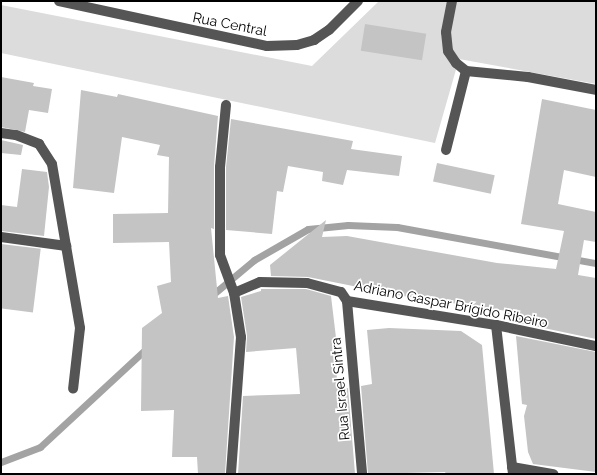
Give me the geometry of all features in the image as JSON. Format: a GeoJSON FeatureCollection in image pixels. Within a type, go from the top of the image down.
{"type":"FeatureCollection","features":[{"type":"Feature","properties":{"kind":"street","name":"Rua Central"},"geometry":{"type":"LineString","coordinates":[[59,1],[267,46],[297,45],[314,40],[329,30],[358,1]]}},
{"type":"Feature","properties":{"kind":"street"},"geometry":{"type":"LineString","coordinates":[[452,1],[446,32],[448,51],[456,63],[466,71],[528,77],[596,90]]}},
{"type":"Feature","properties":{"kind":"street"},"geometry":{"type":"LineString","coordinates":[[446,150],[466,71]]}},
{"type":"Feature","properties":{"kind":"street"},"geometry":{"type":"LineString","coordinates":[[226,105],[220,167],[220,255],[225,274],[233,291],[241,337],[231,474]]}},
{"type":"Feature","properties":{"kind":"street"},"geometry":{"type":"LineString","coordinates":[[1,133],[16,135],[39,144],[45,150],[52,164],[80,328],[73,390]]}},
{"type":"Feature","properties":{"kind":"street"},"geometry":{"type":"LineString","coordinates":[[1,237],[66,246]]}},
{"type":"Feature","properties":{"kind":"street","name":"Adriano Gaspar Brígido Ribeiro"},"geometry":{"type":"LineString","coordinates":[[233,291],[260,282],[307,283],[341,292],[347,301],[496,325],[596,346]]}},
{"type":"Feature","properties":{"kind":"street","name":"Rua Israel Sintra"},"geometry":{"type":"LineString","coordinates":[[347,301],[362,474]]}},
{"type":"Feature","properties":{"kind":"street"},"geometry":{"type":"LineString","coordinates":[[496,325],[513,471],[552,474]]}},
{"type":"Feature","properties":{"kind":"shaded area"},"geometry":{"type":"Polygon","coordinates":[[[379,1],[596,1],[596,84],[459,59],[435,143],[1,53],[1,5],[312,66],[379,1]]]}},
{"type":"Feature","properties":{"kind":"building"},"geometry":{"type":"Polygon","coordinates":[[[365,24],[426,34],[422,60],[361,51],[365,24]]]}},
{"type":"Feature","properties":{"kind":"building"},"geometry":{"type":"Polygon","coordinates":[[[1,77],[34,83],[33,86],[52,89],[48,113],[29,110],[25,132],[1,127],[1,77]]]}},
{"type":"Feature","properties":{"kind":"building"},"geometry":{"type":"Polygon","coordinates":[[[81,90],[117,97],[118,94],[218,116],[214,166],[214,229],[211,228],[218,298],[228,296],[234,337],[225,474],[198,474],[197,457],[172,457],[174,410],[141,411],[142,328],[162,313],[157,286],[171,282],[169,242],[113,243],[113,214],[168,213],[169,157],[157,155],[160,145],[122,137],[114,193],[73,188],[81,90]]]}},
{"type":"Feature","properties":{"kind":"building"},"geometry":{"type":"Polygon","coordinates":[[[542,99],[596,110],[596,177],[564,170],[558,204],[596,212],[596,242],[584,240],[578,275],[596,278],[596,339],[515,322],[515,319],[507,318],[507,311],[403,296],[308,277],[271,276],[270,265],[326,220],[322,237],[347,236],[497,263],[556,269],[564,231],[521,224],[542,99]]]}},
{"type":"Feature","properties":{"kind":"building"},"geometry":{"type":"Polygon","coordinates":[[[231,119],[353,141],[351,149],[402,156],[399,176],[347,170],[343,185],[322,181],[323,172],[288,166],[283,192],[277,191],[272,234],[226,230],[226,167],[231,119]]]}},
{"type":"Feature","properties":{"kind":"building"},"geometry":{"type":"Polygon","coordinates":[[[1,140],[23,145],[21,155],[1,153],[1,140]]]}},
{"type":"Feature","properties":{"kind":"building"},"geometry":{"type":"Polygon","coordinates":[[[437,163],[495,175],[491,194],[433,182],[437,163]]]}},
{"type":"Feature","properties":{"kind":"building"},"geometry":{"type":"Polygon","coordinates":[[[22,169],[47,172],[49,187],[44,236],[1,231],[1,205],[17,207],[22,169]]]}},
{"type":"Feature","properties":{"kind":"building"},"geometry":{"type":"Polygon","coordinates":[[[1,244],[41,249],[33,312],[1,308],[1,244]]]}},
{"type":"Feature","properties":{"kind":"building"},"geometry":{"type":"Polygon","coordinates":[[[261,289],[306,289],[331,296],[337,346],[334,346],[338,390],[348,388],[355,474],[238,474],[243,396],[300,394],[296,348],[246,352],[247,336],[241,297],[261,291],[261,289]]]}},
{"type":"Feature","properties":{"kind":"building"},"geometry":{"type":"Polygon","coordinates":[[[389,328],[461,331],[482,345],[494,474],[446,474],[445,472],[368,474],[361,386],[372,384],[367,330],[389,328]]]}},
{"type":"Feature","properties":{"kind":"building"},"geometry":{"type":"Polygon","coordinates":[[[516,336],[596,352],[596,472],[533,464],[528,452],[524,416],[527,405],[522,404],[516,336]]]}},
{"type":"Feature","properties":{"kind":"waterway"},"geometry":{"type":"LineString","coordinates":[[211,296],[254,260],[308,229],[348,225],[397,227],[596,263]]}},
{"type":"Feature","properties":{"kind":"waterway"},"geometry":{"type":"LineString","coordinates":[[1,462],[40,447],[149,346]]}}]}
